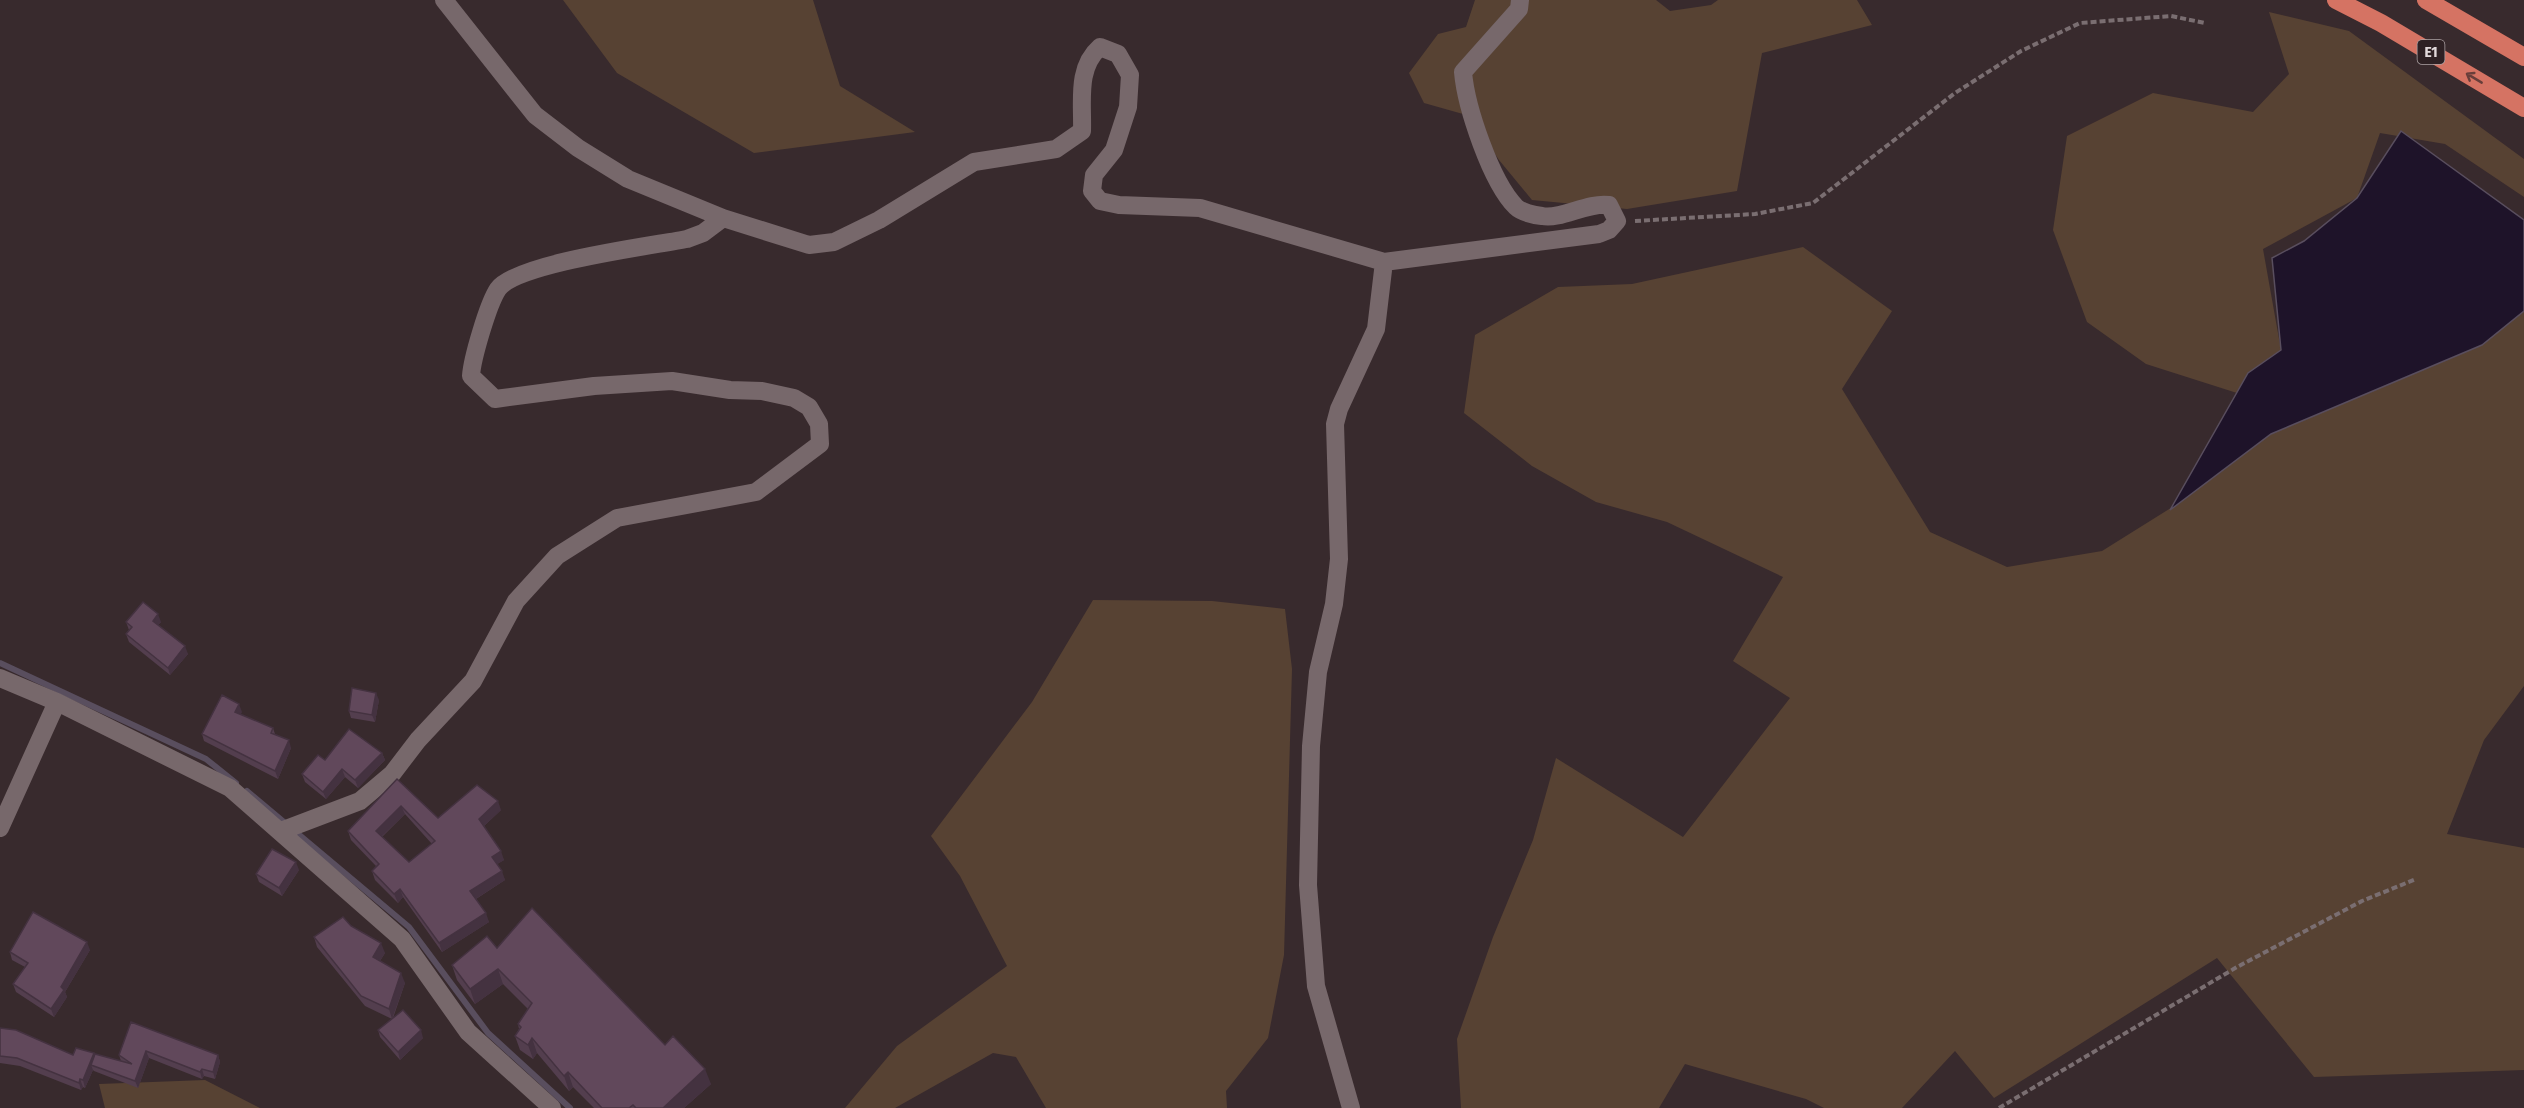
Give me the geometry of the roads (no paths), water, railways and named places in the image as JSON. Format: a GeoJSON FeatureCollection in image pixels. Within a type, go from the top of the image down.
{"type":"FeatureCollection","features":[{"type":"Feature","properties":{"kind":"highway","name":"E1"},"geometry":{"type":"LineString","coordinates":[[2336,0],[2381,23],[2524,108]]}},
{"type":"Feature","properties":{"kind":"highway"},"geometry":{"type":"LineString","coordinates":[[2426,0],[2524,57]]}},
{"type":"Feature","properties":{"kind":"street"},"geometry":{"type":"LineString","coordinates":[[444,0],[535,115],[578,148],[628,179],[723,218],[809,245],[834,243],[879,220],[975,162],[1056,149],[1082,131],[1083,72],[1088,57],[1100,47],[1118,54],[1130,75],[1128,106],[1114,150],[1095,175],[1092,191],[1100,201],[1119,205],[1200,208],[1384,262],[1599,234],[1609,230],[1617,221],[1609,205],[1598,204],[1544,217],[1518,209],[1500,187],[1465,97],[1463,72],[1519,9],[1520,0]]}},
{"type":"Feature","properties":{"kind":"street"},"geometry":{"type":"LineString","coordinates":[[282,831],[360,801],[392,774],[418,740],[473,681],[516,601],[557,556],[617,518],[756,492],[820,444],[819,424],[809,407],[794,398],[762,391],[730,390],[672,381],[594,387],[495,399],[471,376],[472,362],[499,289],[515,277],[547,266],[687,239],[703,233],[723,218]]}},
{"type":"Feature","properties":{"kind":"street"},"geometry":{"type":"LineString","coordinates":[[1351,1108],[1316,986],[1308,885],[1311,746],[1318,672],[1334,604],[1339,559],[1335,424],[1376,330],[1384,262]]}},
{"type":"Feature","properties":{"kind":"street"},"geometry":{"type":"LineString","coordinates":[[0,678],[57,702],[230,788],[282,831],[402,939],[468,1032],[552,1108]]}},
{"type":"Feature","properties":{"kind":"street"},"geometry":{"type":"LineString","coordinates":[[0,828],[57,702]]}},
{"type":"Feature","properties":{"kind":"waterway"},"geometry":{"type":"LineString","coordinates":[[0,663],[206,759],[236,783]]}},
{"type":"Feature","properties":{"kind":"waterway"},"geometry":{"type":"LineString","coordinates":[[247,791],[409,927],[488,1033],[570,1108]]}}]}
